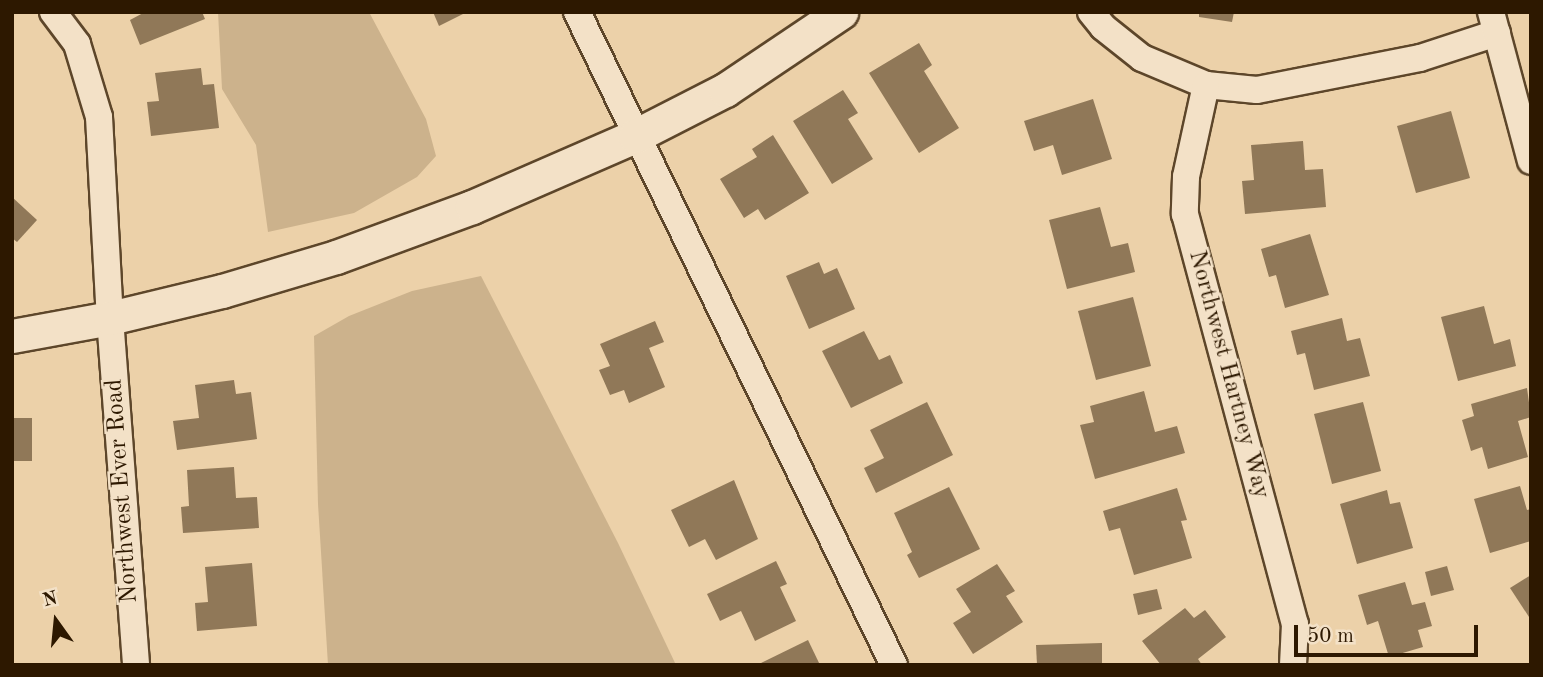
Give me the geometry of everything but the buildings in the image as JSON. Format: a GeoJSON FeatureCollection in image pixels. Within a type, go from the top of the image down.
{"type":"FeatureCollection","features":[{"type":"Feature","properties":{"kind":"street","name":"Northwest Ever Road"},"geometry":{"type":"LineString","coordinates":[[53,12],[77,44],[99,117],[110,318],[136,665]]}},
{"type":"Feature","properties":{"kind":"street"},"geometry":{"type":"LineString","coordinates":[[577,12],[894,665]]}},
{"type":"Feature","properties":{"kind":"street"},"geometry":{"type":"LineString","coordinates":[[12,336],[110,318],[222,291],[336,257],[472,208],[635,136],[725,90],[841,12]]}},
{"type":"Feature","properties":{"kind":"street"},"geometry":{"type":"LineString","coordinates":[[1091,12],[1103,27],[1142,58],[1206,85],[1257,90],[1420,58],[1494,23],[1531,161]]}},
{"type":"Feature","properties":{"kind":"street","name":"Northwest Hartney Way"},"geometry":{"type":"LineString","coordinates":[[1206,85],[1186,177],[1185,214],[1295,624],[1293,665]]}},
{"type":"Feature","properties":{"kind":"shaded area"},"geometry":{"type":"Polygon","coordinates":[[[218,12],[369,12],[426,119],[436,156],[417,177],[354,213],[268,232],[256,145],[222,89],[218,12]]]}},
{"type":"Feature","properties":{"kind":"shaded area"},"geometry":{"type":"Polygon","coordinates":[[[481,276],[618,543],[676,665],[328,665],[318,504],[314,336],[349,316],[412,291],[481,276]]]}}]}
